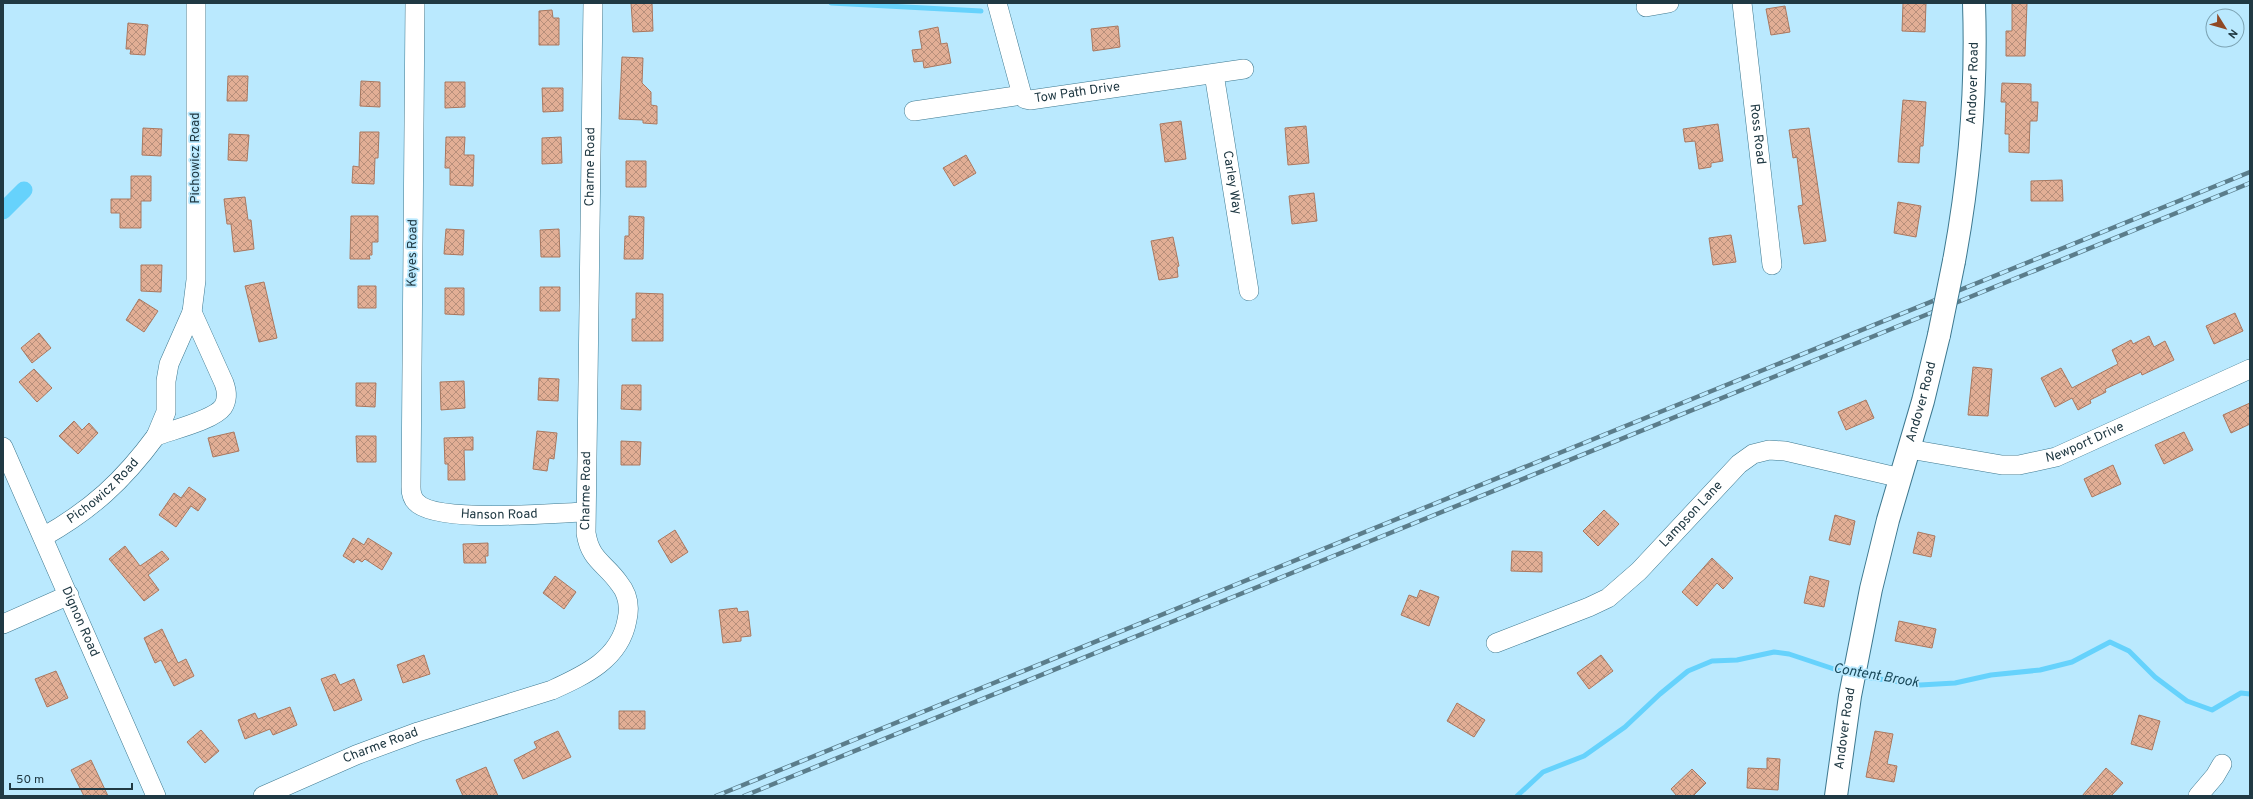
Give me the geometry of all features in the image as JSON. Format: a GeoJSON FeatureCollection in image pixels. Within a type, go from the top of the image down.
{"type":"FeatureCollection","features":[{"type":"Feature","properties":{"kind":"main road","name":"Andover Road"},"geometry":{"type":"LineString","coordinates":[[1836,796],[1850,696],[1872,582],[1910,449],[1939,335],[1954,261],[1965,197],[1974,104],[1974,3]]}},
{"type":"Feature","properties":{"kind":"street","name":"Pichowicz Road"},"geometry":{"type":"LineString","coordinates":[[43,537],[76,518],[109,492],[137,462],[156,436],[166,412],[166,381],[168,364],[192,312],[196,280],[196,3]]}},
{"type":"Feature","properties":{"kind":"street","name":"Keyes Road"},"geometry":{"type":"LineString","coordinates":[[415,3],[410,487],[416,502]]}},
{"type":"Feature","properties":{"kind":"street","name":"Charme Road"},"geometry":{"type":"LineString","coordinates":[[264,796],[356,756],[418,732],[552,690],[584,675],[609,656],[623,638],[629,604],[626,594],[620,583],[591,552],[586,533],[593,3]]}},
{"type":"Feature","properties":{"kind":"street"},"geometry":{"type":"LineString","coordinates":[[997,3],[1022,95]]}},
{"type":"Feature","properties":{"kind":"street"},"geometry":{"type":"LineString","coordinates":[[1646,7],[1669,3]]}},
{"type":"Feature","properties":{"kind":"street","name":"Ross Road"},"geometry":{"type":"LineString","coordinates":[[1742,3],[1772,265]]}},
{"type":"Feature","properties":{"kind":"street","name":"Tow Path Drive"},"geometry":{"type":"LineString","coordinates":[[914,111],[1022,95],[1024,99],[1030,100],[1244,69]]}},
{"type":"Feature","properties":{"kind":"street","name":"Carley Way"},"geometry":{"type":"LineString","coordinates":[[1214,74],[1249,291]]}},
{"type":"Feature","properties":{"kind":"street"},"geometry":{"type":"LineString","coordinates":[[156,436],[216,414],[226,402],[226,390],[192,312]]}},
{"type":"Feature","properties":{"kind":"street","name":"Newport Drive"},"geometry":{"type":"LineString","coordinates":[[1910,449],[2002,465],[2019,465],[2056,457],[2250,369]]}},
{"type":"Feature","properties":{"kind":"street","name":"Dignon Road"},"geometry":{"type":"LineString","coordinates":[[3,447],[156,796]]}},
{"type":"Feature","properties":{"kind":"street","name":"Lampson Lane"},"geometry":{"type":"LineString","coordinates":[[1496,643],[1589,607],[1608,598],[1640,571],[1724,478],[1753,454],[1769,450],[1785,451],[1901,478]]}},
{"type":"Feature","properties":{"kind":"street","name":"Hanson Road"},"geometry":{"type":"LineString","coordinates":[[416,502],[434,510],[477,515],[586,512]]}},
{"type":"Feature","properties":{"kind":"street"},"geometry":{"type":"LineString","coordinates":[[3,624],[69,595]]}},
{"type":"Feature","properties":{"kind":"street"},"geometry":{"type":"LineString","coordinates":[[2198,796],[2215,776],[2222,764]]}},
{"type":"Feature","properties":{"kind":"building"},"geometry":{"type":"Polygon","coordinates":[[[631,3],[652,3],[653,31],[633,32],[631,3]]]}},
{"type":"Feature","properties":{"kind":"building"},"geometry":{"type":"Polygon","coordinates":[[[1903,3],[1926,3],[1925,32],[1902,31],[1903,3]]]}},
{"type":"Feature","properties":{"kind":"building"},"geometry":{"type":"Polygon","coordinates":[[[2012,3],[2027,3],[2025,56],[2006,56],[2006,31],[2012,31],[2012,3]]]}},
{"type":"Feature","properties":{"kind":"building"},"geometry":{"type":"Polygon","coordinates":[[[1785,6],[1790,32],[1771,35],[1766,9],[1785,6]]]}},
{"type":"Feature","properties":{"kind":"building"},"geometry":{"type":"Polygon","coordinates":[[[552,10],[553,18],[559,18],[559,45],[539,45],[539,11],[552,10]]]}},
{"type":"Feature","properties":{"kind":"building"},"geometry":{"type":"Polygon","coordinates":[[[128,23],[148,25],[145,55],[130,54],[131,49],[126,49],[128,23]]]}},
{"type":"Feature","properties":{"kind":"building"},"geometry":{"type":"Polygon","coordinates":[[[1118,26],[1120,47],[1093,51],[1091,29],[1118,26]]]}},
{"type":"Feature","properties":{"kind":"building"},"geometry":{"type":"Polygon","coordinates":[[[938,27],[941,44],[947,43],[951,63],[924,68],[923,61],[914,62],[912,50],[922,49],[919,31],[938,27]]]}},
{"type":"Feature","properties":{"kind":"building"},"geometry":{"type":"Polygon","coordinates":[[[622,57],[643,58],[642,83],[651,92],[651,105],[657,106],[657,124],[643,123],[643,120],[619,119],[622,57]]]}},
{"type":"Feature","properties":{"kind":"building"},"geometry":{"type":"Polygon","coordinates":[[[228,76],[248,76],[247,101],[227,101],[228,76]]]}},
{"type":"Feature","properties":{"kind":"building"},"geometry":{"type":"Polygon","coordinates":[[[361,81],[380,82],[380,107],[360,106],[361,81]]]}},
{"type":"Feature","properties":{"kind":"building"},"geometry":{"type":"Polygon","coordinates":[[[445,82],[465,82],[465,107],[445,108],[445,82]]]}},
{"type":"Feature","properties":{"kind":"building"},"geometry":{"type":"Polygon","coordinates":[[[2002,83],[2031,84],[2031,102],[2038,102],[2037,121],[2030,121],[2029,153],[2009,152],[2009,134],[2005,134],[2006,102],[2001,102],[2002,83]]]}},
{"type":"Feature","properties":{"kind":"building"},"geometry":{"type":"Polygon","coordinates":[[[542,88],[563,88],[563,111],[543,112],[542,88]]]}},
{"type":"Feature","properties":{"kind":"building"},"geometry":{"type":"Polygon","coordinates":[[[1903,100],[1926,102],[1923,146],[1920,146],[1919,163],[1898,162],[1903,100]]]}},
{"type":"Feature","properties":{"kind":"building"},"geometry":{"type":"Polygon","coordinates":[[[1181,121],[1186,159],[1165,162],[1160,124],[1181,121]]]}},
{"type":"Feature","properties":{"kind":"building"},"geometry":{"type":"Polygon","coordinates":[[[1718,124],[1723,161],[1711,163],[1711,167],[1699,169],[1695,141],[1685,142],[1683,129],[1718,124]]]}},
{"type":"Feature","properties":{"kind":"building"},"geometry":{"type":"Polygon","coordinates":[[[1306,126],[1309,163],[1288,165],[1285,128],[1306,126]]]}},
{"type":"Feature","properties":{"kind":"building"},"geometry":{"type":"Polygon","coordinates":[[[143,128],[162,129],[161,156],[142,155],[143,128]]]}},
{"type":"Feature","properties":{"kind":"building"},"geometry":{"type":"Polygon","coordinates":[[[1809,128],[1826,241],[1804,244],[1798,206],[1803,205],[1797,157],[1793,158],[1789,130],[1809,128]]]}},
{"type":"Feature","properties":{"kind":"building"},"geometry":{"type":"Polygon","coordinates":[[[360,132],[379,132],[378,158],[375,158],[374,184],[352,183],[353,166],[359,167],[360,132]]]}},
{"type":"Feature","properties":{"kind":"building"},"geometry":{"type":"Polygon","coordinates":[[[229,134],[249,135],[247,161],[228,160],[229,134]]]}},
{"type":"Feature","properties":{"kind":"building"},"geometry":{"type":"Polygon","coordinates":[[[446,137],[465,137],[464,155],[474,155],[473,186],[450,185],[450,168],[445,168],[446,137]]]}},
{"type":"Feature","properties":{"kind":"building"},"geometry":{"type":"Polygon","coordinates":[[[561,137],[562,163],[542,164],[542,138],[561,137]]]}},
{"type":"Feature","properties":{"kind":"building"},"geometry":{"type":"Polygon","coordinates":[[[966,155],[976,173],[954,186],[943,168],[966,155]]]}},
{"type":"Feature","properties":{"kind":"building"},"geometry":{"type":"Polygon","coordinates":[[[626,161],[646,161],[646,187],[626,187],[626,161]]]}},
{"type":"Feature","properties":{"kind":"building"},"geometry":{"type":"Polygon","coordinates":[[[131,176],[151,176],[151,201],[141,201],[141,228],[120,228],[120,213],[111,213],[111,199],[131,199],[131,176]]]}},
{"type":"Feature","properties":{"kind":"building"},"geometry":{"type":"Polygon","coordinates":[[[2062,180],[2063,201],[2031,201],[2031,181],[2062,180]]]}},
{"type":"Feature","properties":{"kind":"building"},"geometry":{"type":"Polygon","coordinates":[[[1314,193],[1317,221],[1292,224],[1289,196],[1314,193]]]}},
{"type":"Feature","properties":{"kind":"building"},"geometry":{"type":"Polygon","coordinates":[[[245,197],[248,220],[251,220],[254,249],[234,252],[231,224],[227,224],[224,199],[245,197]]]}},
{"type":"Feature","properties":{"kind":"building"},"geometry":{"type":"Polygon","coordinates":[[[1898,202],[1921,206],[1916,237],[1894,233],[1898,202]]]}},
{"type":"Feature","properties":{"kind":"building"},"geometry":{"type":"Polygon","coordinates":[[[351,216],[378,216],[378,242],[372,242],[372,255],[369,255],[370,259],[350,259],[351,216]]]}},
{"type":"Feature","properties":{"kind":"building"},"geometry":{"type":"Polygon","coordinates":[[[629,216],[644,217],[643,259],[624,259],[625,236],[629,236],[629,216]]]}},
{"type":"Feature","properties":{"kind":"building"},"geometry":{"type":"Polygon","coordinates":[[[446,229],[464,230],[463,255],[444,254],[446,229]]]}},
{"type":"Feature","properties":{"kind":"building"},"geometry":{"type":"Polygon","coordinates":[[[559,229],[560,257],[541,257],[540,230],[559,229]]]}},
{"type":"Feature","properties":{"kind":"building"},"geometry":{"type":"Polygon","coordinates":[[[1731,235],[1736,262],[1713,265],[1709,238],[1731,235]]]}},
{"type":"Feature","properties":{"kind":"building"},"geometry":{"type":"Polygon","coordinates":[[[1173,237],[1179,266],[1177,267],[1178,277],[1159,280],[1151,241],[1173,237]]]}},
{"type":"Feature","properties":{"kind":"building"},"geometry":{"type":"Polygon","coordinates":[[[141,265],[162,265],[161,292],[141,291],[141,265]]]}},
{"type":"Feature","properties":{"kind":"building"},"geometry":{"type":"Polygon","coordinates":[[[264,282],[277,338],[259,342],[245,286],[264,282]]]}},
{"type":"Feature","properties":{"kind":"building"},"geometry":{"type":"Polygon","coordinates":[[[358,286],[376,286],[376,308],[358,308],[358,286]]]}},
{"type":"Feature","properties":{"kind":"building"},"geometry":{"type":"Polygon","coordinates":[[[540,287],[560,287],[560,311],[540,311],[540,287]]]}},
{"type":"Feature","properties":{"kind":"building"},"geometry":{"type":"Polygon","coordinates":[[[445,288],[464,288],[464,315],[445,314],[445,288]]]}},
{"type":"Feature","properties":{"kind":"building"},"geometry":{"type":"Polygon","coordinates":[[[636,293],[663,294],[663,341],[632,341],[632,319],[636,319],[636,293]]]}},
{"type":"Feature","properties":{"kind":"building"},"geometry":{"type":"Polygon","coordinates":[[[139,299],[158,311],[144,332],[126,320],[139,299]]]}},
{"type":"Feature","properties":{"kind":"building"},"geometry":{"type":"Polygon","coordinates":[[[2235,313],[2243,331],[2214,344],[2206,326],[2235,313]]]}},
{"type":"Feature","properties":{"kind":"building"},"geometry":{"type":"Polygon","coordinates":[[[39,333],[51,348],[32,363],[21,348],[39,333]]]}},
{"type":"Feature","properties":{"kind":"building"},"geometry":{"type":"Polygon","coordinates":[[[2149,336],[2154,347],[2165,341],[2174,360],[2142,375],[2141,372],[2105,389],[2106,392],[2090,400],[2091,403],[2078,410],[2072,398],[2055,407],[2041,378],[2061,368],[2072,388],[2118,364],[2112,350],[2131,340],[2133,344],[2149,336]]]}},
{"type":"Feature","properties":{"kind":"building"},"geometry":{"type":"Polygon","coordinates":[[[1973,367],[1992,369],[1988,416],[1968,415],[1973,367]]]}},
{"type":"Feature","properties":{"kind":"building"},"geometry":{"type":"Polygon","coordinates":[[[34,369],[52,388],[37,402],[19,382],[34,369]]]}},
{"type":"Feature","properties":{"kind":"building"},"geometry":{"type":"Polygon","coordinates":[[[539,378],[559,379],[558,401],[538,400],[539,378]]]}},
{"type":"Feature","properties":{"kind":"building"},"geometry":{"type":"Polygon","coordinates":[[[464,381],[465,408],[441,410],[440,382],[464,381]]]}},
{"type":"Feature","properties":{"kind":"building"},"geometry":{"type":"Polygon","coordinates":[[[356,383],[376,383],[375,407],[356,406],[356,383]]]}},
{"type":"Feature","properties":{"kind":"building"},"geometry":{"type":"Polygon","coordinates":[[[622,385],[641,385],[641,410],[621,409],[622,385]]]}},
{"type":"Feature","properties":{"kind":"building"},"geometry":{"type":"Polygon","coordinates":[[[1866,400],[1874,418],[1846,430],[1838,412],[1866,400]]]}},
{"type":"Feature","properties":{"kind":"building"},"geometry":{"type":"Polygon","coordinates":[[[2250,403],[2250,424],[2231,433],[2223,415],[2250,403]]]}},
{"type":"Feature","properties":{"kind":"building"},"geometry":{"type":"Polygon","coordinates":[[[74,421],[82,430],[89,423],[98,433],[78,454],[59,436],[74,421]]]}},
{"type":"Feature","properties":{"kind":"building"},"geometry":{"type":"Polygon","coordinates":[[[537,431],[557,433],[554,459],[549,458],[547,471],[533,469],[537,431]]]}},
{"type":"Feature","properties":{"kind":"building"},"geometry":{"type":"Polygon","coordinates":[[[234,432],[239,451],[213,457],[208,438],[234,432]]]}},
{"type":"Feature","properties":{"kind":"building"},"geometry":{"type":"Polygon","coordinates":[[[2184,432],[2193,450],[2164,464],[2155,445],[2184,432]]]}},
{"type":"Feature","properties":{"kind":"building"},"geometry":{"type":"Polygon","coordinates":[[[356,436],[376,436],[376,462],[357,462],[356,436]]]}},
{"type":"Feature","properties":{"kind":"building"},"geometry":{"type":"Polygon","coordinates":[[[473,437],[473,450],[464,450],[465,480],[448,480],[448,464],[445,464],[444,438],[473,437]]]}},
{"type":"Feature","properties":{"kind":"building"},"geometry":{"type":"Polygon","coordinates":[[[621,441],[641,442],[640,465],[621,465],[621,441]]]}},
{"type":"Feature","properties":{"kind":"building"},"geometry":{"type":"Polygon","coordinates":[[[2113,465],[2121,484],[2092,497],[2084,479],[2113,465]]]}},
{"type":"Feature","properties":{"kind":"building"},"geometry":{"type":"Polygon","coordinates":[[[189,487],[206,499],[198,511],[191,506],[176,527],[159,515],[174,493],[181,498],[189,487]]]}},
{"type":"Feature","properties":{"kind":"building"},"geometry":{"type":"Polygon","coordinates":[[[1604,510],[1619,524],[1598,546],[1583,531],[1604,510]]]}},
{"type":"Feature","properties":{"kind":"building"},"geometry":{"type":"Polygon","coordinates":[[[1835,515],[1855,521],[1850,545],[1829,540],[1835,515]]]}},
{"type":"Feature","properties":{"kind":"building"},"geometry":{"type":"Polygon","coordinates":[[[675,530],[688,552],[671,563],[658,541],[675,530]]]}},
{"type":"Feature","properties":{"kind":"building"},"geometry":{"type":"Polygon","coordinates":[[[1918,532],[1935,536],[1931,557],[1913,553],[1918,532]]]}},
{"type":"Feature","properties":{"kind":"building"},"geometry":{"type":"Polygon","coordinates":[[[353,538],[364,545],[368,538],[392,553],[382,570],[365,559],[362,562],[357,559],[354,563],[343,556],[353,538]]]}},
{"type":"Feature","properties":{"kind":"building"},"geometry":{"type":"Polygon","coordinates":[[[488,543],[488,556],[485,556],[486,563],[464,563],[463,544],[488,543]]]}},
{"type":"Feature","properties":{"kind":"building"},"geometry":{"type":"Polygon","coordinates":[[[125,546],[140,566],[162,551],[169,559],[148,575],[159,590],[144,601],[109,559],[125,546]]]}},
{"type":"Feature","properties":{"kind":"building"},"geometry":{"type":"Polygon","coordinates":[[[1512,551],[1542,552],[1542,572],[1511,571],[1512,551]]]}},
{"type":"Feature","properties":{"kind":"building"},"geometry":{"type":"Polygon","coordinates":[[[1712,558],[1733,578],[1723,589],[1717,583],[1697,606],[1682,592],[1712,558]]]}},
{"type":"Feature","properties":{"kind":"building"},"geometry":{"type":"Polygon","coordinates":[[[555,576],[576,592],[564,609],[543,593],[555,576]]]}},
{"type":"Feature","properties":{"kind":"building"},"geometry":{"type":"Polygon","coordinates":[[[1810,576],[1829,581],[1824,607],[1804,603],[1810,576]]]}},
{"type":"Feature","properties":{"kind":"building"},"geometry":{"type":"Polygon","coordinates":[[[1420,590],[1439,597],[1429,626],[1401,615],[1409,595],[1417,598],[1420,590]]]}},
{"type":"Feature","properties":{"kind":"building"},"geometry":{"type":"Polygon","coordinates":[[[737,608],[738,612],[748,611],[751,636],[741,637],[741,641],[723,643],[719,610],[737,608]]]}},
{"type":"Feature","properties":{"kind":"building"},"geometry":{"type":"Polygon","coordinates":[[[1899,621],[1936,629],[1932,648],[1895,641],[1899,621]]]}},
{"type":"Feature","properties":{"kind":"building"},"geometry":{"type":"Polygon","coordinates":[[[162,629],[178,663],[186,659],[194,676],[174,686],[161,660],[155,663],[144,638],[162,629]]]}},
{"type":"Feature","properties":{"kind":"building"},"geometry":{"type":"Polygon","coordinates":[[[424,655],[430,674],[403,683],[397,665],[424,655]]]}},
{"type":"Feature","properties":{"kind":"building"},"geometry":{"type":"Polygon","coordinates":[[[1601,655],[1613,671],[1589,689],[1577,673],[1601,655]]]}},
{"type":"Feature","properties":{"kind":"building"},"geometry":{"type":"Polygon","coordinates":[[[56,671],[68,698],[47,707],[35,679],[56,671]]]}},
{"type":"Feature","properties":{"kind":"building"},"geometry":{"type":"Polygon","coordinates":[[[335,674],[340,685],[354,679],[362,700],[334,711],[321,679],[335,674]]]}},
{"type":"Feature","properties":{"kind":"building"},"geometry":{"type":"Polygon","coordinates":[[[1457,703],[1485,720],[1474,737],[1447,721],[1457,703]]]}},
{"type":"Feature","properties":{"kind":"building"},"geometry":{"type":"Polygon","coordinates":[[[290,707],[297,725],[273,735],[270,729],[245,739],[238,720],[255,713],[258,719],[290,707]]]}},
{"type":"Feature","properties":{"kind":"building"},"geometry":{"type":"Polygon","coordinates":[[[619,711],[645,711],[645,729],[619,729],[619,711]]]}},
{"type":"Feature","properties":{"kind":"building"},"geometry":{"type":"Polygon","coordinates":[[[2139,715],[2160,721],[2152,750],[2131,744],[2139,715]]]}},
{"type":"Feature","properties":{"kind":"building"},"geometry":{"type":"Polygon","coordinates":[[[201,730],[219,751],[205,763],[187,742],[201,730]]]}},
{"type":"Feature","properties":{"kind":"building"},"geometry":{"type":"Polygon","coordinates":[[[558,731],[571,757],[523,779],[514,760],[537,748],[534,742],[558,731]]]}},
{"type":"Feature","properties":{"kind":"building"},"geometry":{"type":"Polygon","coordinates":[[[1875,731],[1893,734],[1887,764],[1897,766],[1894,782],[1866,777],[1875,731]]]}},
{"type":"Feature","properties":{"kind":"building"},"geometry":{"type":"Polygon","coordinates":[[[1767,758],[1780,759],[1778,790],[1747,788],[1748,768],[1767,769],[1767,758]]]}},
{"type":"Feature","properties":{"kind":"building"},"geometry":{"type":"Polygon","coordinates":[[[91,760],[108,796],[84,796],[71,770],[91,760]]]}},
{"type":"Feature","properties":{"kind":"building"},"geometry":{"type":"Polygon","coordinates":[[[486,767],[498,796],[463,796],[456,780],[486,767]]]}},
{"type":"Feature","properties":{"kind":"building"},"geometry":{"type":"Polygon","coordinates":[[[2106,768],[2123,783],[2111,796],[2082,796],[2106,768]]]}},
{"type":"Feature","properties":{"kind":"building"},"geometry":{"type":"Polygon","coordinates":[[[1692,769],[1706,783],[1693,796],[1677,796],[1671,789],[1692,769]]]}},
{"type":"Feature","properties":{"kind":"waterway"},"geometry":{"type":"LineString","coordinates":[[831,3],[981,11]]}},
{"type":"Feature","properties":{"kind":"waterway"},"geometry":{"type":"LineString","coordinates":[[3,211],[24,190]]}},
{"type":"Feature","properties":{"kind":"waterway","name":"Content Brook"},"geometry":{"type":"LineString","coordinates":[[1859,676],[1920,685],[1955,683],[1991,675],[2040,670],[2072,662],[2110,642],[2129,651],[2155,677],[2187,701],[2212,710],[2241,693],[2250,694]]}},
{"type":"Feature","properties":{"kind":"waterway","name":"Content Brook"},"geometry":{"type":"LineString","coordinates":[[1517,796],[1543,772],[1584,756],[1625,727],[1660,694],[1688,671],[1712,661],[1737,660],[1774,652],[1789,654],[1849,674]]}},
{"type":"Feature","properties":{"kind":"railway"},"geometry":{"type":"LineString","coordinates":[[716,796],[2250,172]]}},
{"type":"Feature","properties":{"kind":"railway"},"geometry":{"type":"LineString","coordinates":[[744,796],[2250,183]]}}]}
